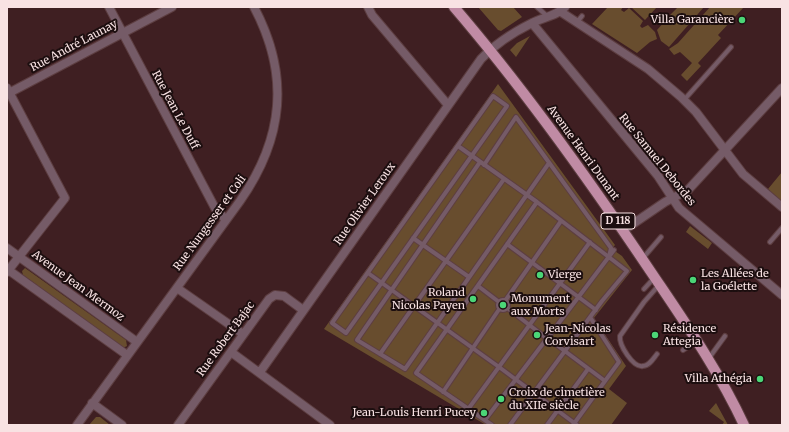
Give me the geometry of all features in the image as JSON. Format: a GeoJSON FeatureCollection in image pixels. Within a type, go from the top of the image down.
{"type":"FeatureCollection","features":[{"type":"Feature","properties":{"kind":"main road","name":"Avenue Henri Dunant"},"geometry":{"type":"LineString","coordinates":[[454,7],[490,50],[579,167],[624,230],[708,360],[733,401],[744,425]]}},
{"type":"Feature","properties":{"kind":"main road","name":"Avenue Henri Dunant"},"geometry":{"type":"LineString","coordinates":[[733,401],[752,425]]}},
{"type":"Feature","properties":{"kind":"street","name":"Rue Jean Le Duff"},"geometry":{"type":"LineString","coordinates":[[109,7],[215,208],[226,220]]}},
{"type":"Feature","properties":{"kind":"street","name":"Rue André Launay"},"geometry":{"type":"LineString","coordinates":[[8,92],[172,7]]}},
{"type":"Feature","properties":{"kind":"street","name":"Rue Nungesser et Coli"},"geometry":{"type":"LineString","coordinates":[[77,425],[249,188],[262,166],[272,139],[278,94],[276,67],[264,26],[254,7]]}},
{"type":"Feature","properties":{"kind":"street"},"geometry":{"type":"LineString","coordinates":[[368,7],[372,15],[448,105]]}},
{"type":"Feature","properties":{"kind":"street"},"geometry":{"type":"LineString","coordinates":[[563,9],[648,69],[684,100],[696,112],[743,174],[782,207]]}},
{"type":"Feature","properties":{"kind":"street","name":"Rue Olivier Leroux"},"geometry":{"type":"LineString","coordinates":[[260,372],[448,105],[490,50],[502,39],[563,9]]}},
{"type":"Feature","properties":{"kind":"street","name":"Rue Samuel Debordes"},"geometry":{"type":"LineString","coordinates":[[532,23],[658,176],[679,208],[782,295]]}},
{"type":"Feature","properties":{"kind":"street"},"geometry":{"type":"LineString","coordinates":[[624,230],[688,190],[782,88]]}},
{"type":"Feature","properties":{"kind":"street"},"geometry":{"type":"LineString","coordinates":[[8,92],[65,198],[8,270],[127,355]]}},
{"type":"Feature","properties":{"kind":"street","name":"Avenue Jean Mermoz"},"geometry":{"type":"LineString","coordinates":[[7,248],[136,342]]}},
{"type":"Feature","properties":{"kind":"street"},"geometry":{"type":"LineString","coordinates":[[177,288],[243,334]]}},
{"type":"Feature","properties":{"kind":"street","name":"Rue Robert Bajac"},"geometry":{"type":"LineString","coordinates":[[178,425],[269,299],[275,295],[284,296],[304,310]]}},
{"type":"Feature","properties":{"kind":"street"},"geometry":{"type":"LineString","coordinates":[[231,352],[330,425]]}},
{"type":"Feature","properties":{"kind":"street"},"geometry":{"type":"LineString","coordinates":[[92,403],[122,425]]}},
{"type":"Feature","properties":{"kind":"lane"},"geometry":{"type":"LineString","coordinates":[[537,7],[547,17]]}},
{"type":"Feature","properties":{"kind":"lane"},"geometry":{"type":"LineString","coordinates":[[684,100],[731,47]]}},
{"type":"Feature","properties":{"kind":"lane"},"geometry":{"type":"LineString","coordinates":[[493,96],[507,106],[471,156],[346,333],[332,323],[493,96]]}},
{"type":"Feature","properties":{"kind":"lane"},"geometry":{"type":"LineString","coordinates":[[549,163],[405,369],[357,340],[422,245],[496,147],[497,143],[516,117],[611,248],[609,257]]}},
{"type":"Feature","properties":{"kind":"lane"},"geometry":{"type":"LineString","coordinates":[[458,146],[536,202],[627,271],[590,317],[510,425]]}},
{"type":"Feature","properties":{"kind":"lane"},"geometry":{"type":"LineString","coordinates":[[380,354],[504,179]]}},
{"type":"Feature","properties":{"kind":"lane"},"geometry":{"type":"LineString","coordinates":[[492,425],[416,373],[536,202]]}},
{"type":"Feature","properties":{"kind":"lane"},"geometry":{"type":"LineString","coordinates":[[505,301],[561,221]]}},
{"type":"Feature","properties":{"kind":"lane"},"geometry":{"type":"LineString","coordinates":[[770,242],[782,228]]}},
{"type":"Feature","properties":{"kind":"lane"},"geometry":{"type":"LineString","coordinates":[[643,259],[661,237]]}},
{"type":"Feature","properties":{"kind":"lane"},"geometry":{"type":"LineString","coordinates":[[413,238],[469,277]]}},
{"type":"Feature","properties":{"kind":"lane"},"geometry":{"type":"LineString","coordinates":[[469,408],[590,242]]}},
{"type":"Feature","properties":{"kind":"lane"},"geometry":{"type":"LineString","coordinates":[[507,244],[596,310]]}},
{"type":"Feature","properties":{"kind":"lane"},"geometry":{"type":"LineString","coordinates":[[485,420],[614,250]]}},
{"type":"Feature","properties":{"kind":"lane"},"geometry":{"type":"LineString","coordinates":[[368,273],[499,366],[558,410],[574,424],[619,362],[590,317]]}},
{"type":"Feature","properties":{"kind":"lane"},"geometry":{"type":"LineString","coordinates":[[644,289],[657,281]]}},
{"type":"Feature","properties":{"kind":"lane"},"geometry":{"type":"LineString","coordinates":[[657,281],[620,336],[620,344],[637,365],[642,367],[647,365],[657,354]]}},
{"type":"Feature","properties":{"kind":"lane"},"geometry":{"type":"LineString","coordinates":[[478,286],[499,302]]}},
{"type":"Feature","properties":{"kind":"lane"},"geometry":{"type":"LineString","coordinates":[[502,298],[505,301],[509,303],[503,311],[496,306],[502,298]]}},
{"type":"Feature","properties":{"kind":"lane"},"geometry":{"type":"LineString","coordinates":[[443,392],[500,308]]}},
{"type":"Feature","properties":{"kind":"lane"},"geometry":{"type":"LineString","coordinates":[[506,308],[605,381]]}},
{"type":"Feature","properties":{"kind":"lane"},"geometry":{"type":"LineString","coordinates":[[708,360],[725,336]]}},
{"type":"Feature","properties":{"kind":"lane"},"geometry":{"type":"LineString","coordinates":[[683,350],[696,341]]}},
{"type":"Feature","properties":{"kind":"lane"},"geometry":{"type":"LineString","coordinates":[[547,425],[588,369]]}},
{"type":"Feature","properties":{"kind":"shaded area"},"geometry":{"type":"Polygon","coordinates":[[[478,7],[513,7],[522,17],[501,31],[498,30],[478,7]]]}},
{"type":"Feature","properties":{"kind":"shaded area"},"geometry":{"type":"Polygon","coordinates":[[[608,7],[623,7],[621,10],[624,12],[629,8],[643,21],[640,26],[642,28],[648,25],[655,32],[657,39],[650,42],[637,53],[592,24],[608,7]]]}},
{"type":"Feature","properties":{"kind":"shaded area"},"geometry":{"type":"Polygon","coordinates":[[[631,7],[657,7],[645,20],[631,7]]]}},
{"type":"Feature","properties":{"kind":"shaded area"},"geometry":{"type":"Polygon","coordinates":[[[678,7],[704,7],[669,47],[661,41],[657,30],[665,21],[670,24],[673,21],[669,16],[678,7]]]}},
{"type":"Feature","properties":{"kind":"shaded area"},"geometry":{"type":"Polygon","coordinates":[[[710,7],[744,7],[718,35],[721,38],[698,63],[701,66],[687,81],[681,75],[692,63],[680,52],[674,55],[669,49],[678,43],[710,7]]]}},
{"type":"Feature","properties":{"kind":"shaded area"},"geometry":{"type":"Polygon","coordinates":[[[530,36],[516,57],[510,50],[517,43],[530,36]]]}},
{"type":"Feature","properties":{"kind":"shaded area"},"geometry":{"type":"Polygon","coordinates":[[[498,84],[615,245],[612,249],[622,256],[632,270],[594,318],[626,366],[609,389],[627,403],[611,425],[486,425],[324,329],[498,84]]]}},
{"type":"Feature","properties":{"kind":"shaded area"},"geometry":{"type":"Polygon","coordinates":[[[782,172],[782,202],[768,189],[782,172]]]}},
{"type":"Feature","properties":{"kind":"shaded area"},"geometry":{"type":"Polygon","coordinates":[[[690,226],[712,243],[708,249],[686,232],[690,226]]]}},
{"type":"Feature","properties":{"kind":"shaded area"},"geometry":{"type":"Polygon","coordinates":[[[25,268],[126,340],[127,346],[123,348],[23,275],[22,271],[25,268]]]}},
{"type":"Feature","properties":{"kind":"shaded area"},"geometry":{"type":"Polygon","coordinates":[[[716,403],[728,425],[722,425],[724,422],[709,411],[716,403]]]}},
{"type":"Feature","properties":{"kind":"shaded area"},"geometry":{"type":"Polygon","coordinates":[[[96,417],[100,417],[110,425],[89,425],[96,417]]]}},
{"type":"Feature","properties":{"kind":"place","name":"Villa Garancière"},"geometry":{"type":"Point","coordinates":[742,20]}},
{"type":"Feature","properties":{"kind":"place","name":"Vierge"},"geometry":{"type":"Point","coordinates":[540,275]}},
{"type":"Feature","properties":{"kind":"place","name":"Les Allées de la Goélette"},"geometry":{"type":"Point","coordinates":[693,280]}},
{"type":"Feature","properties":{"kind":"place","name":"Roland Nicolas Payen"},"geometry":{"type":"Point","coordinates":[473,299]}},
{"type":"Feature","properties":{"kind":"place","name":"Monument aux Morts"},"geometry":{"type":"Point","coordinates":[503,305]}},
{"type":"Feature","properties":{"kind":"place","name":"Jean-Nicolas Corvisart"},"geometry":{"type":"Point","coordinates":[537,335]}},
{"type":"Feature","properties":{"kind":"place","name":"Résidence Attegia"},"geometry":{"type":"Point","coordinates":[655,335]}},
{"type":"Feature","properties":{"kind":"place","name":"Villa Athégia"},"geometry":{"type":"Point","coordinates":[760,379]}},
{"type":"Feature","properties":{"kind":"place","name":"Croix de cimetière du XIIe siècle"},"geometry":{"type":"Point","coordinates":[501,399]}},
{"type":"Feature","properties":{"kind":"place","name":"Jean-Louis Henri Pucey"},"geometry":{"type":"Point","coordinates":[484,413]}}]}
